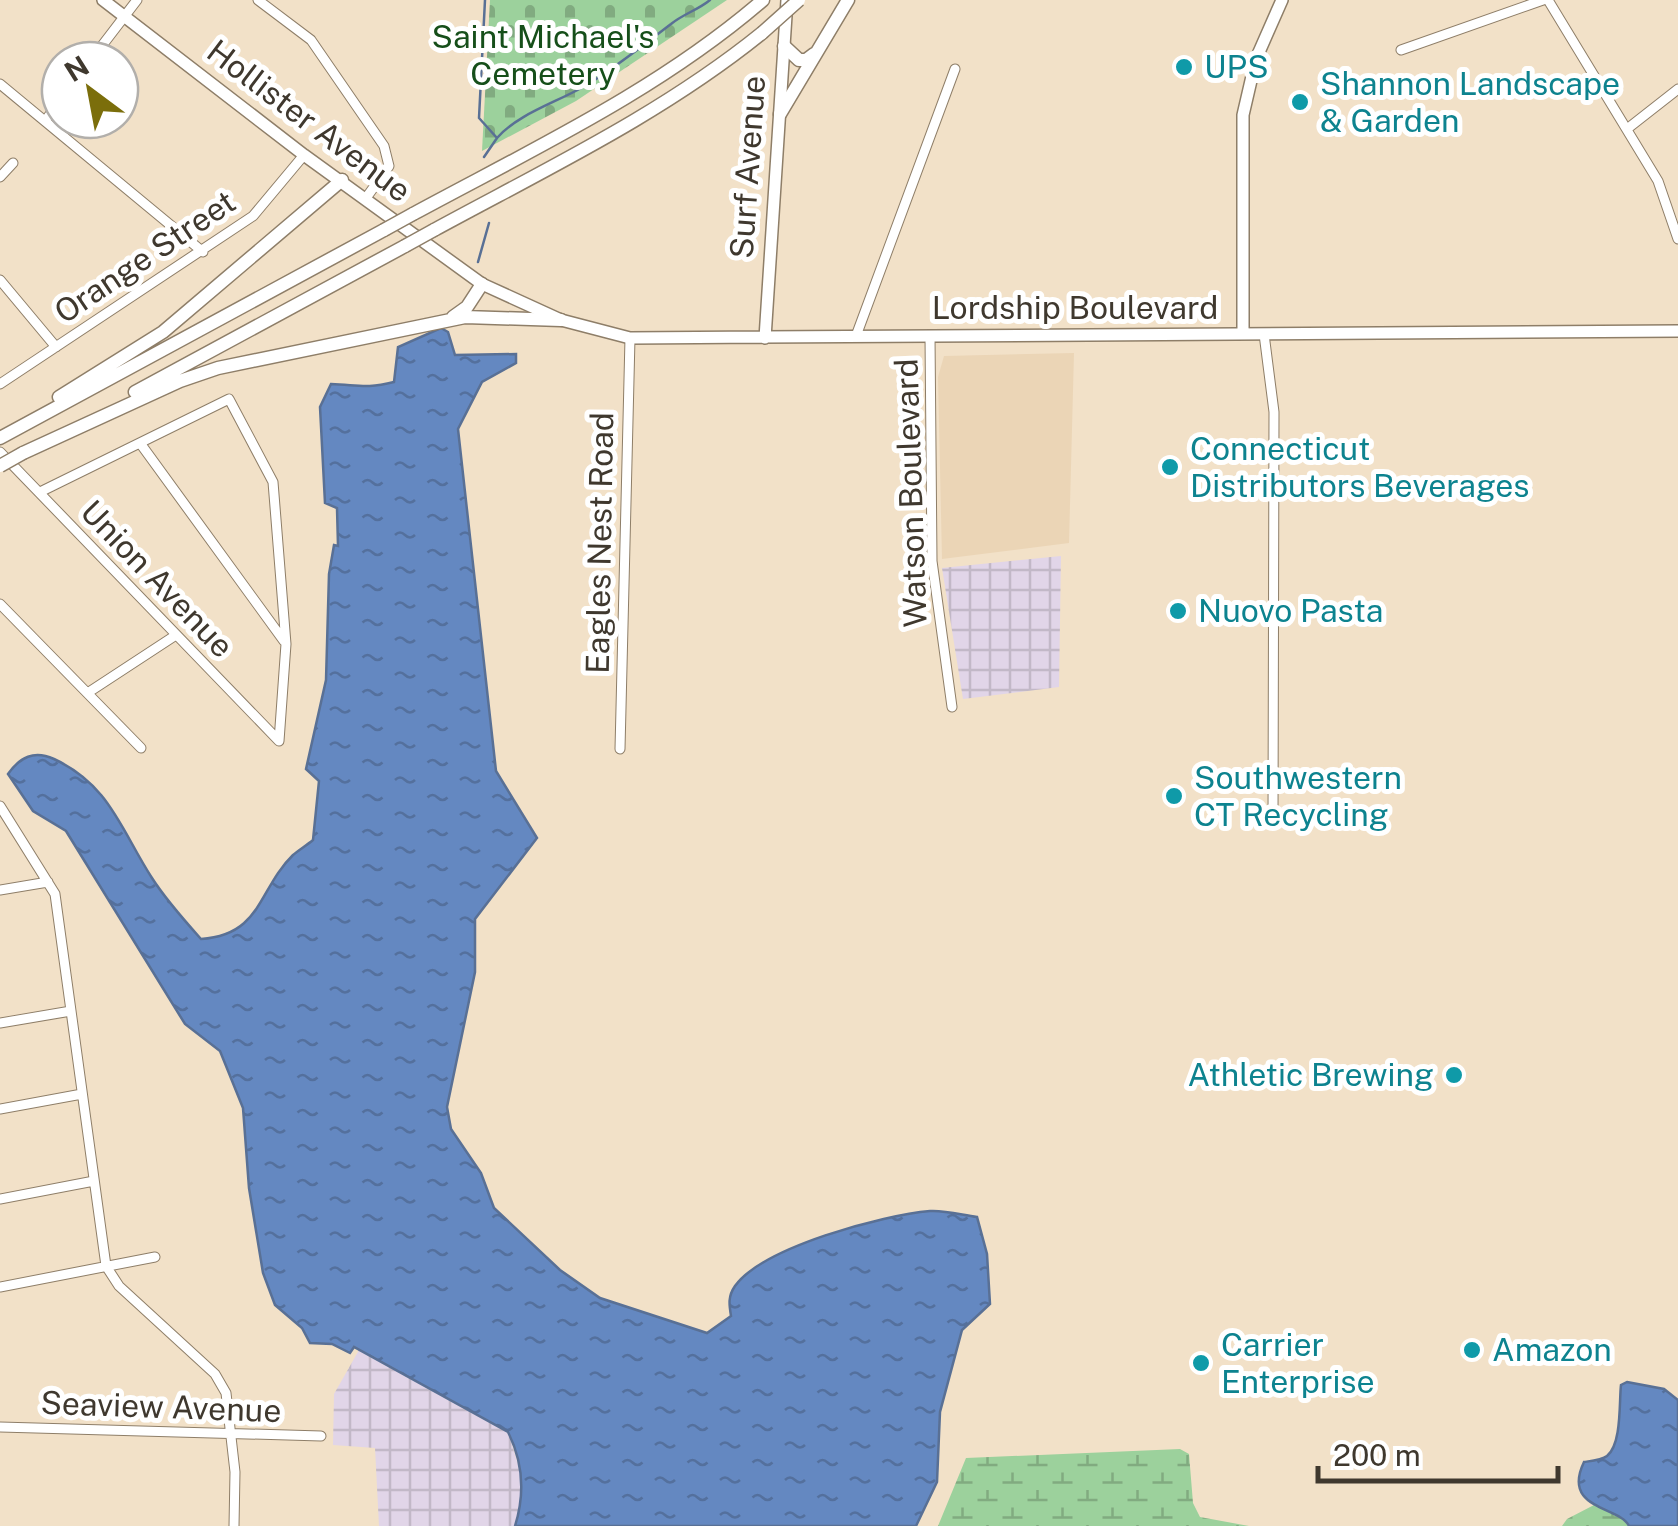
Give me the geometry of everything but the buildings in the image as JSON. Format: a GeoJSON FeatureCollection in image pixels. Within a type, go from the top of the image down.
{"type":"FeatureCollection","features":[{"type":"Feature","properties":{"kind":"highway"},"geometry":{"type":"LineString","coordinates":[[3,436],[636,92],[710,43],[762,0]]}},
{"type":"Feature","properties":{"kind":"highway"},"geometry":{"type":"LineString","coordinates":[[0,466],[650,112],[722,65],[798,0]]}},
{"type":"Feature","properties":{"kind":"highway"},"geometry":{"type":"LineString","coordinates":[[780,114],[848,0]]}},
{"type":"Feature","properties":{"kind":"highway"},"geometry":{"type":"LineString","coordinates":[[784,46],[799,60],[806,60],[818,50]]}},
{"type":"Feature","properties":{"kind":"highway"},"geometry":{"type":"LineString","coordinates":[[3,436],[163,332],[342,180]]}},
{"type":"Feature","properties":{"kind":"highway"},"geometry":{"type":"LineString","coordinates":[[446,320],[464,310],[482,284]]}},
{"type":"Feature","properties":{"kind":"highway"},"geometry":{"type":"LineString","coordinates":[[23,453],[204,372],[446,320],[494,316],[562,320]]}},
{"type":"Feature","properties":{"kind":"main road","name":"Hollister Avenue"},"geometry":{"type":"LineString","coordinates":[[103,0],[482,284]]}},
{"type":"Feature","properties":{"kind":"main road","name":"Surf Avenue"},"geometry":{"type":"LineString","coordinates":[[765,338],[787,0]]}},
{"type":"Feature","properties":{"kind":"main road"},"geometry":{"type":"LineString","coordinates":[[1243,334],[1243,115],[1256,59],[1282,0]]}},
{"type":"Feature","properties":{"kind":"main road","name":"Lordship Boulevard"},"geometry":{"type":"LineString","coordinates":[[482,284],[562,320],[630,338],[1678,331]]}},
{"type":"Feature","properties":{"kind":"street"},"geometry":{"type":"LineString","coordinates":[[106,40],[136,0]]}},
{"type":"Feature","properties":{"kind":"street"},"geometry":{"type":"LineString","coordinates":[[258,0],[311,40],[384,146],[389,166],[366,198]]}},
{"type":"Feature","properties":{"kind":"street"},"geometry":{"type":"LineString","coordinates":[[1401,50],[1545,0],[1658,181],[1678,238]]}},
{"type":"Feature","properties":{"kind":"street"},"geometry":{"type":"LineString","coordinates":[[856,336],[956,69]]}},
{"type":"Feature","properties":{"kind":"street"},"geometry":{"type":"LineString","coordinates":[[0,84],[40,117]]}},
{"type":"Feature","properties":{"kind":"street"},"geometry":{"type":"LineString","coordinates":[[1627,129],[1678,89]]}},
{"type":"Feature","properties":{"kind":"street"},"geometry":{"type":"LineString","coordinates":[[68,140],[203,252]]}},
{"type":"Feature","properties":{"kind":"street","name":"Orange Street"},"geometry":{"type":"LineString","coordinates":[[0,384],[253,216],[304,154]]}},
{"type":"Feature","properties":{"kind":"street"},"geometry":{"type":"LineString","coordinates":[[0,176],[13,164]]}},
{"type":"Feature","properties":{"kind":"street"},"geometry":{"type":"LineString","coordinates":[[0,280],[56,347]]}},
{"type":"Feature","properties":{"kind":"street"},"geometry":{"type":"LineString","coordinates":[[1264,334],[1274,412],[1273,820]]}},
{"type":"Feature","properties":{"kind":"street","name":"Watson Boulevard"},"geometry":{"type":"LineString","coordinates":[[930,336],[932,562],[952,707]]}},
{"type":"Feature","properties":{"kind":"street","name":"Eagles Nest Road"},"geometry":{"type":"LineString","coordinates":[[620,749],[630,338]]}},
{"type":"Feature","properties":{"kind":"street"},"geometry":{"type":"LineString","coordinates":[[40,492],[229,399],[273,482],[286,644]]}},
{"type":"Feature","properties":{"kind":"street"},"geometry":{"type":"LineString","coordinates":[[140,443],[286,644]]}},
{"type":"Feature","properties":{"kind":"street","name":"Union Avenue"},"geometry":{"type":"LineString","coordinates":[[0,452],[279,741],[286,644]]}},
{"type":"Feature","properties":{"kind":"street"},"geometry":{"type":"LineString","coordinates":[[2,610],[89,692],[141,748]]}},
{"type":"Feature","properties":{"kind":"street"},"geometry":{"type":"LineString","coordinates":[[89,692],[176,634]]}},
{"type":"Feature","properties":{"kind":"street"},"geometry":{"type":"LineString","coordinates":[[0,806],[55,894],[106,1266],[119,1286],[215,1374],[226,1393],[235,1472],[234,1526]]}},
{"type":"Feature","properties":{"kind":"street"},"geometry":{"type":"LineString","coordinates":[[0,890],[48,882]]}},
{"type":"Feature","properties":{"kind":"street"},"geometry":{"type":"LineString","coordinates":[[0,1023],[70,1011]]}},
{"type":"Feature","properties":{"kind":"street"},"geometry":{"type":"LineString","coordinates":[[0,1109],[82,1094]]}},
{"type":"Feature","properties":{"kind":"street"},"geometry":{"type":"LineString","coordinates":[[0,1199],[94,1180]]}},
{"type":"Feature","properties":{"kind":"street"},"geometry":{"type":"LineString","coordinates":[[0,1287],[155,1257]]}},
{"type":"Feature","properties":{"kind":"street","name":"Seaview Avenue"},"geometry":{"type":"LineString","coordinates":[[0,1427],[321,1436]]}},
{"type":"Feature","properties":{"kind":"shaded area"},"geometry":{"type":"Polygon","coordinates":[[[1074,353],[1069,543],[942,559],[938,377],[944,356],[1074,353]]]}},
{"type":"Feature","properties":{"kind":"shaded area"},"geometry":{"type":"Polygon","coordinates":[[[1061,556],[1059,687],[963,699],[942,568],[1061,556]]]}},
{"type":"Feature","properties":{"kind":"shaded area"},"geometry":{"type":"Polygon","coordinates":[[[359,1350],[508,1432],[523,1480],[515,1526],[379,1526],[375,1448],[333,1445],[334,1394],[359,1350]]]}},
{"type":"Feature","properties":{"kind":"green space","name":"Saint Michael's Cemetery"},"geometry":{"type":"Polygon","coordinates":[[[490,0],[727,0],[576,101],[482,151],[490,0]]]}},
{"type":"Feature","properties":{"kind":"green space"},"geometry":{"type":"Polygon","coordinates":[[[1180,1449],[1189,1454],[1193,1503],[1200,1517],[1249,1526],[938,1526],[966,1458],[1180,1449]]]}},
{"type":"Feature","properties":{"kind":"green space"},"geometry":{"type":"Polygon","coordinates":[[[1594,1505],[1624,1517],[1629,1526],[1562,1526],[1567,1519],[1594,1505]]]}},
{"type":"Feature","properties":{"kind":"water"},"geometry":{"type":"Polygon","coordinates":[[[441,328],[448,332],[455,355],[516,354],[516,363],[482,382],[458,429],[496,771],[537,838],[475,919],[475,972],[447,1107],[451,1129],[481,1173],[494,1208],[560,1270],[600,1298],[707,1333],[731,1316],[731,1293],[749,1272],[797,1246],[855,1226],[909,1214],[936,1211],[977,1217],[987,1254],[990,1304],[962,1330],[940,1412],[937,1482],[916,1526],[515,1526],[521,1478],[508,1432],[354,1347],[350,1353],[332,1344],[310,1343],[302,1328],[275,1305],[263,1273],[249,1188],[243,1108],[220,1051],[185,1024],[66,831],[33,811],[8,774],[23,759],[40,755],[54,759],[89,782],[112,810],[157,886],[201,939],[221,936],[248,920],[282,868],[313,840],[319,781],[306,769],[326,680],[329,574],[334,545],[338,546],[337,508],[325,503],[320,407],[331,384],[369,386],[394,382],[398,347],[441,328]]]}},
{"type":"Feature","properties":{"kind":"water"},"geometry":{"type":"Polygon","coordinates":[[[1627,1382],[1664,1389],[1678,1400],[1678,1526],[1629,1526],[1624,1519],[1594,1505],[1580,1489],[1584,1462],[1607,1456],[1612,1450],[1621,1385],[1627,1382]]]}},
{"type":"Feature","properties":{"kind":"waterway"},"geometry":{"type":"LineString","coordinates":[[484,157],[497,138],[479,118],[485,0]]}},
{"type":"Feature","properties":{"kind":"waterway"},"geometry":{"type":"LineString","coordinates":[[497,138],[526,116],[594,80],[710,0]]}},
{"type":"Feature","properties":{"kind":"waterway"},"geometry":{"type":"LineString","coordinates":[[478,262],[489,223]]}},
{"type":"Feature","properties":{"kind":"place","name":"UPS"},"geometry":{"type":"Point","coordinates":[1184,67]}},
{"type":"Feature","properties":{"kind":"place","name":"Shannon Landscape & Garden"},"geometry":{"type":"Point","coordinates":[1300,102]}},
{"type":"Feature","properties":{"kind":"place","name":"Connecticut Distributors Beverages"},"geometry":{"type":"Point","coordinates":[1170,467]}},
{"type":"Feature","properties":{"kind":"place","name":"Nuovo Pasta"},"geometry":{"type":"Point","coordinates":[1178,611]}},
{"type":"Feature","properties":{"kind":"place","name":"Southwestern CT Recycling"},"geometry":{"type":"Point","coordinates":[1174,796]}},
{"type":"Feature","properties":{"kind":"place","name":"Athletic Brewing"},"geometry":{"type":"Point","coordinates":[1454,1075]}},
{"type":"Feature","properties":{"kind":"place","name":"Amazon"},"geometry":{"type":"Point","coordinates":[1472,1350]}},
{"type":"Feature","properties":{"kind":"place","name":"Carrier Enterprise"},"geometry":{"type":"Point","coordinates":[1201,1363]}}]}
